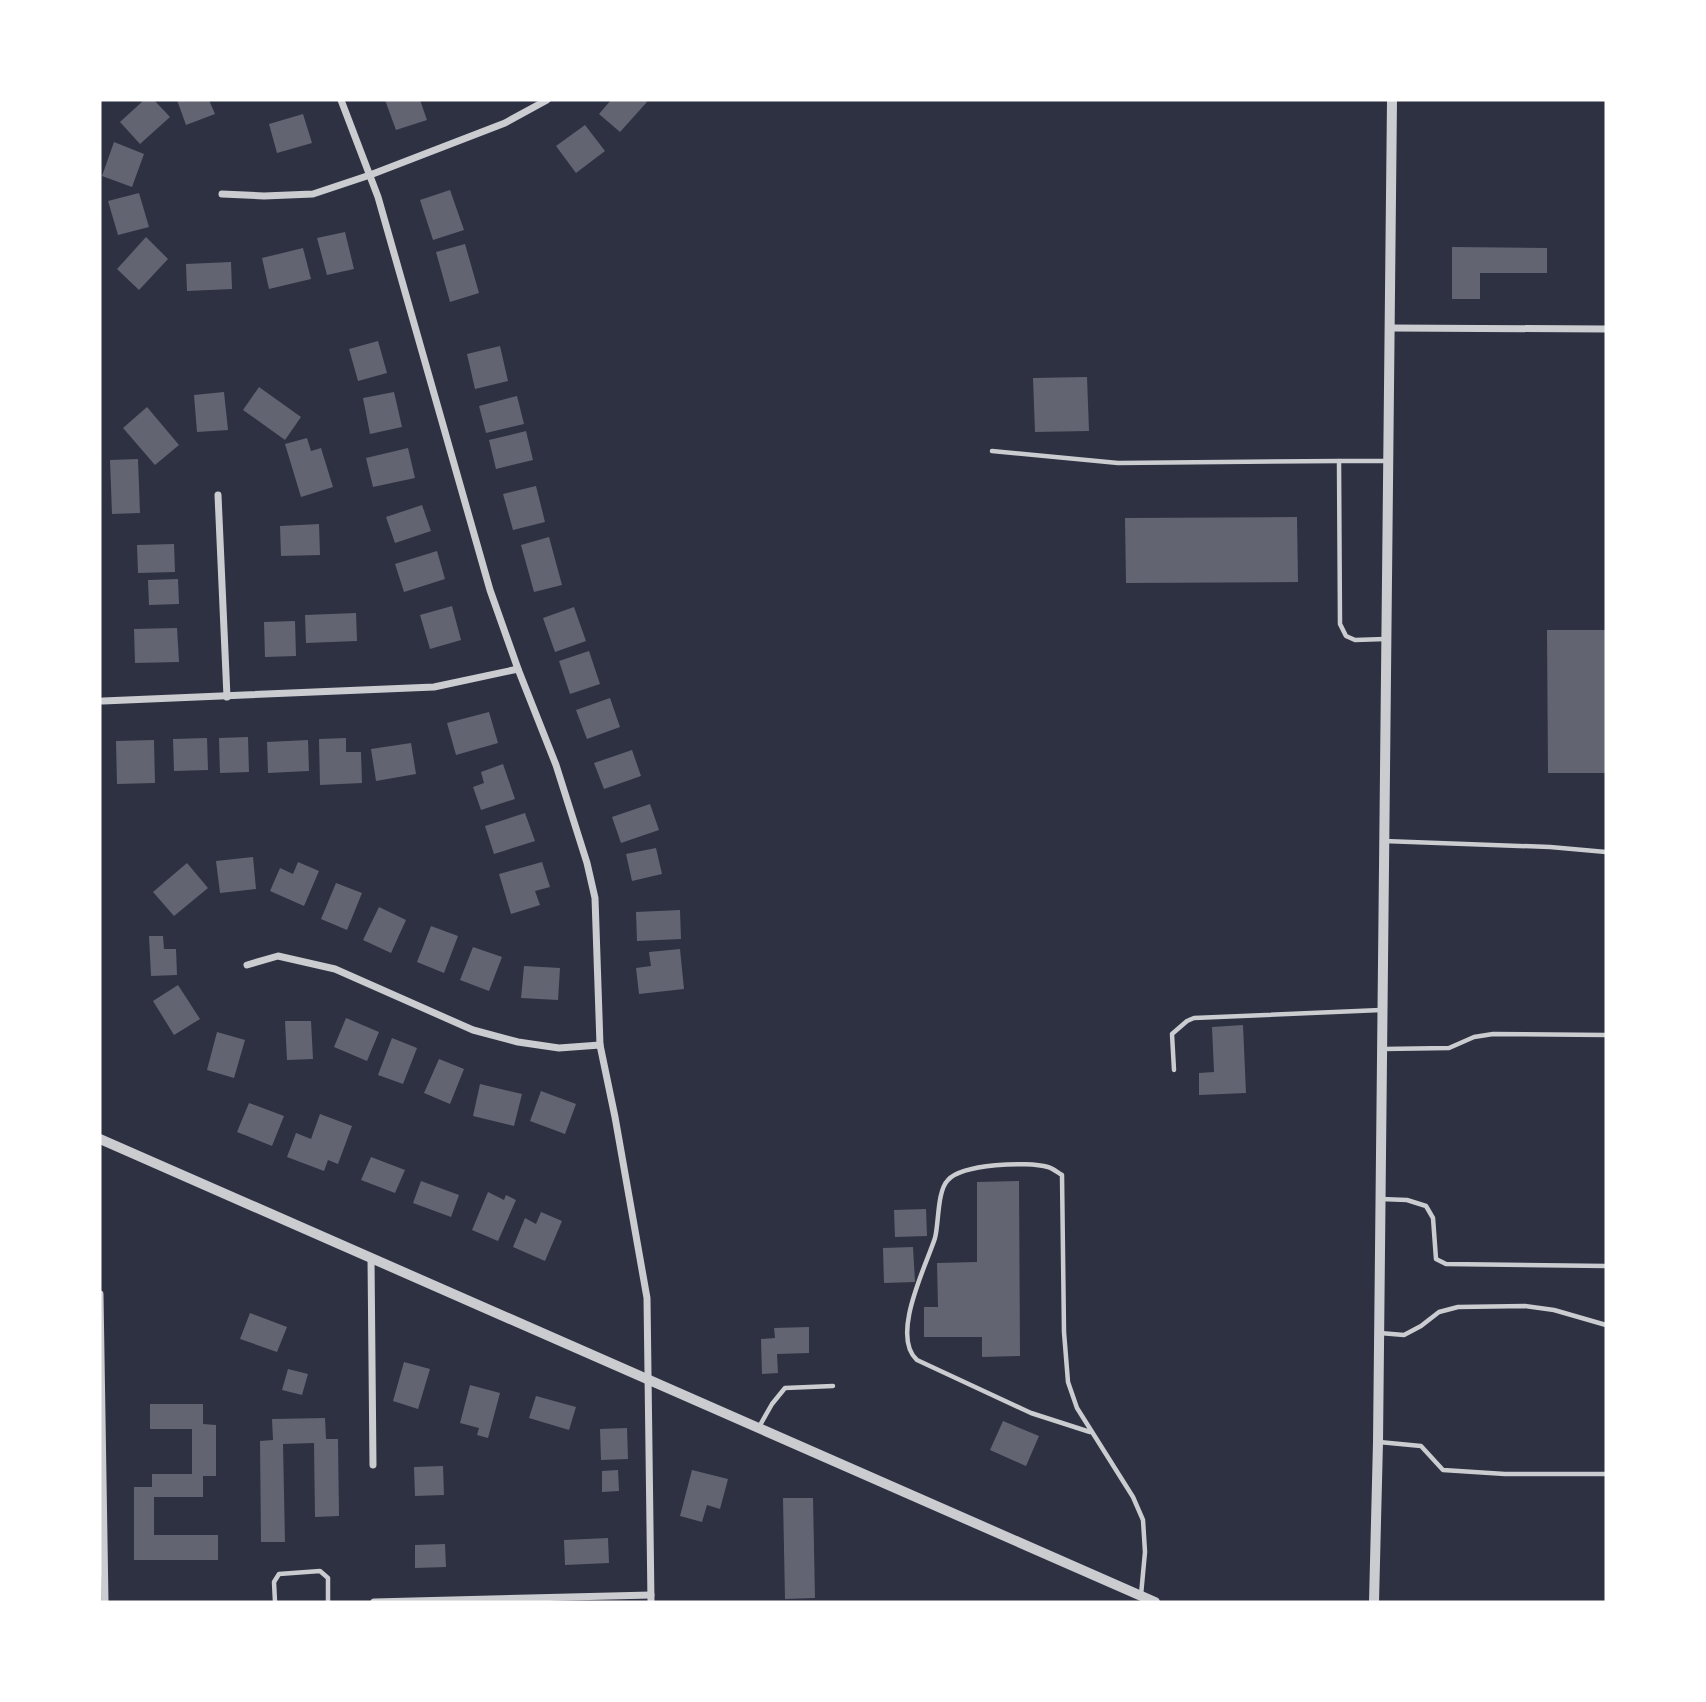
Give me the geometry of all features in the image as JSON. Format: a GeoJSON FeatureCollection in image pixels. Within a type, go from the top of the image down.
{"type":"FeatureCollection","features":[{"type":"Feature","properties":{"kind":"street"},"geometry":{"type":"LineString","coordinates":[[341,100],[378,197],[490,590],[560,777],[587,863],[595,898],[600,1045],[647,1298],[651,1599],[374,1602]]}},
{"type":"Feature","properties":{"kind":"street"},"geometry":{"type":"LineString","coordinates":[[222,194],[313,194],[505,123],[547,100]]}},
{"type":"Feature","properties":{"kind":"street"},"geometry":{"type":"LineString","coordinates":[[1374,1602],[1392,328],[1392,100]]}},
{"type":"Feature","properties":{"kind":"street"},"geometry":{"type":"LineString","coordinates":[[1392,328],[1606,329]]}},
{"type":"Feature","properties":{"kind":"street"},"geometry":{"type":"LineString","coordinates":[[218,495],[227,696]]}},
{"type":"Feature","properties":{"kind":"street"},"geometry":{"type":"LineString","coordinates":[[103,701],[434,687],[518,669]]}},
{"type":"Feature","properties":{"kind":"street"},"geometry":{"type":"LineString","coordinates":[[247,965],[278,956],[335,968],[473,1030],[518,1042],[559,1048],[600,1045]]}},
{"type":"Feature","properties":{"kind":"street"},"geometry":{"type":"LineString","coordinates":[[100,1139],[1154,1602]]}},
{"type":"Feature","properties":{"kind":"street"},"geometry":{"type":"LineString","coordinates":[[372,1258],[373,1465]]}},
{"type":"Feature","properties":{"kind":"street"},"geometry":{"type":"LineString","coordinates":[[100,1294],[104,1602]]}},
{"type":"Feature","properties":{"kind":"lane"},"geometry":{"type":"LineString","coordinates":[[992,452],[1118,463],[1389,461]]}},
{"type":"Feature","properties":{"kind":"lane"},"geometry":{"type":"LineString","coordinates":[[1339,461],[1340,624],[1346,636],[1354,640],[1386,639]]}},
{"type":"Feature","properties":{"kind":"lane"},"geometry":{"type":"LineString","coordinates":[[1384,841],[1550,847],[1606,852]]}},
{"type":"Feature","properties":{"kind":"lane"},"geometry":{"type":"LineString","coordinates":[[1174,1070],[1172,1034],[1186,1021],[1194,1018],[1382,1010]]}},
{"type":"Feature","properties":{"kind":"lane"},"geometry":{"type":"LineString","coordinates":[[1382,1049],[1449,1048],[1474,1037],[1493,1034],[1606,1035]]}},
{"type":"Feature","properties":{"kind":"lane"},"geometry":{"type":"LineString","coordinates":[[1090,1432],[1031,1413],[911,1355],[907,1340],[913,1297],[935,1236],[943,1190],[948,1179],[967,1170],[1006,1164],[1047,1167],[1062,1175],[1068,1382],[1077,1408],[1090,1432],[1133,1497],[1143,1520],[1145,1552],[1141,1596]]}},
{"type":"Feature","properties":{"kind":"lane"},"geometry":{"type":"LineString","coordinates":[[1380,1199],[1407,1200],[1426,1206],[1433,1218],[1436,1259],[1446,1264],[1606,1266]]}},
{"type":"Feature","properties":{"kind":"lane"},"geometry":{"type":"LineString","coordinates":[[1379,1333],[1404,1335],[1438,1312],[1458,1307],[1525,1306],[1606,1325]]}},
{"type":"Feature","properties":{"kind":"lane"},"geometry":{"type":"LineString","coordinates":[[759,1428],[772,1404],[785,1388],[833,1386]]}},
{"type":"Feature","properties":{"kind":"lane"},"geometry":{"type":"LineString","coordinates":[[1378,1442],[1421,1446],[1443,1470],[1505,1475],[1606,1474]]}},
{"type":"Feature","properties":{"kind":"lane"},"geometry":{"type":"LineString","coordinates":[[275,1602],[274,1582],[279,1574],[320,1571],[328,1578],[328,1602]]}},
{"type":"Feature","properties":{"kind":"building"},"geometry":{"type":"Polygon","coordinates":[[[144,100],[154,100],[170,117],[140,144],[120,122],[144,100]]]}},
{"type":"Feature","properties":{"kind":"building"},"geometry":{"type":"Polygon","coordinates":[[[177,100],[209,100],[215,114],[186,125],[177,100]]]}},
{"type":"Feature","properties":{"kind":"building"},"geometry":{"type":"Polygon","coordinates":[[[385,100],[420,100],[427,120],[396,130],[385,100]]]}},
{"type":"Feature","properties":{"kind":"building"},"geometry":{"type":"Polygon","coordinates":[[[611,100],[647,102],[620,132],[599,114],[611,100]]]}},
{"type":"Feature","properties":{"kind":"building"},"geometry":{"type":"Polygon","coordinates":[[[303,114],[312,143],[277,153],[269,124],[303,114]]]}},
{"type":"Feature","properties":{"kind":"building"},"geometry":{"type":"Polygon","coordinates":[[[585,125],[605,151],[576,173],[556,146],[585,125]]]}},
{"type":"Feature","properties":{"kind":"building"},"geometry":{"type":"Polygon","coordinates":[[[114,142],[144,154],[132,187],[102,176],[114,142]]]}},
{"type":"Feature","properties":{"kind":"building"},"geometry":{"type":"Polygon","coordinates":[[[450,190],[464,230],[433,240],[420,200],[450,190]]]}},
{"type":"Feature","properties":{"kind":"building"},"geometry":{"type":"Polygon","coordinates":[[[139,193],[149,227],[118,235],[108,201],[139,193]]]}},
{"type":"Feature","properties":{"kind":"building"},"geometry":{"type":"Polygon","coordinates":[[[345,232],[354,269],[327,275],[317,238],[345,232]]]}},
{"type":"Feature","properties":{"kind":"building"},"geometry":{"type":"Polygon","coordinates":[[[146,237],[168,259],[139,290],[117,269],[146,237]]]}},
{"type":"Feature","properties":{"kind":"building"},"geometry":{"type":"Polygon","coordinates":[[[465,244],[479,293],[450,302],[436,252],[465,244]]]}},
{"type":"Feature","properties":{"kind":"building"},"geometry":{"type":"Polygon","coordinates":[[[1452,247],[1547,248],[1547,273],[1480,273],[1480,299],[1452,299],[1452,247]]]}},
{"type":"Feature","properties":{"kind":"building"},"geometry":{"type":"Polygon","coordinates":[[[303,248],[311,279],[269,289],[262,258],[303,248]]]}},
{"type":"Feature","properties":{"kind":"building"},"geometry":{"type":"Polygon","coordinates":[[[231,262],[232,289],[187,291],[186,264],[231,262]]]}},
{"type":"Feature","properties":{"kind":"building"},"geometry":{"type":"Polygon","coordinates":[[[378,341],[387,373],[358,381],[349,349],[378,341]]]}},
{"type":"Feature","properties":{"kind":"building"},"geometry":{"type":"Polygon","coordinates":[[[500,346],[508,381],[475,389],[467,354],[500,346]]]}},
{"type":"Feature","properties":{"kind":"building"},"geometry":{"type":"Polygon","coordinates":[[[1087,377],[1089,431],[1035,432],[1033,378],[1087,377]]]}},
{"type":"Feature","properties":{"kind":"building"},"geometry":{"type":"Polygon","coordinates":[[[259,387],[301,417],[285,440],[243,410],[259,387]]]}},
{"type":"Feature","properties":{"kind":"building"},"geometry":{"type":"Polygon","coordinates":[[[224,392],[228,430],[197,432],[194,395],[224,392]]]}},
{"type":"Feature","properties":{"kind":"building"},"geometry":{"type":"Polygon","coordinates":[[[394,392],[402,427],[370,434],[363,398],[394,392]]]}},
{"type":"Feature","properties":{"kind":"building"},"geometry":{"type":"Polygon","coordinates":[[[517,396],[524,424],[486,433],[479,406],[517,396]]]}},
{"type":"Feature","properties":{"kind":"building"},"geometry":{"type":"Polygon","coordinates":[[[147,407],[179,445],[155,465],[123,428],[147,407]]]}},
{"type":"Feature","properties":{"kind":"building"},"geometry":{"type":"Polygon","coordinates":[[[526,431],[533,460],[496,469],[489,440],[526,431]]]}},
{"type":"Feature","properties":{"kind":"building"},"geometry":{"type":"Polygon","coordinates":[[[307,438],[311,451],[321,448],[333,487],[301,497],[285,444],[307,438]]]}},
{"type":"Feature","properties":{"kind":"building"},"geometry":{"type":"Polygon","coordinates":[[[408,448],[415,478],[373,487],[366,458],[408,448]]]}},
{"type":"Feature","properties":{"kind":"building"},"geometry":{"type":"Polygon","coordinates":[[[138,459],[140,513],[112,514],[110,460],[138,459]]]}},
{"type":"Feature","properties":{"kind":"building"},"geometry":{"type":"Polygon","coordinates":[[[536,486],[545,522],[513,530],[503,494],[536,486]]]}},
{"type":"Feature","properties":{"kind":"building"},"geometry":{"type":"Polygon","coordinates":[[[422,505],[431,531],[395,543],[386,517],[422,505]]]}},
{"type":"Feature","properties":{"kind":"building"},"geometry":{"type":"Polygon","coordinates":[[[1297,517],[1298,582],[1126,583],[1125,518],[1297,517]]]}},
{"type":"Feature","properties":{"kind":"building"},"geometry":{"type":"Polygon","coordinates":[[[319,524],[320,555],[281,556],[280,526],[319,524]]]}},
{"type":"Feature","properties":{"kind":"building"},"geometry":{"type":"Polygon","coordinates":[[[549,537],[562,585],[534,592],[521,545],[549,537]]]}},
{"type":"Feature","properties":{"kind":"building"},"geometry":{"type":"Polygon","coordinates":[[[174,544],[175,572],[138,573],[137,545],[174,544]]]}},
{"type":"Feature","properties":{"kind":"building"},"geometry":{"type":"Polygon","coordinates":[[[437,551],[445,579],[404,592],[395,564],[437,551]]]}},
{"type":"Feature","properties":{"kind":"building"},"geometry":{"type":"Polygon","coordinates":[[[178,579],[179,604],[149,605],[148,580],[178,579]]]}},
{"type":"Feature","properties":{"kind":"building"},"geometry":{"type":"Polygon","coordinates":[[[452,606],[461,640],[430,649],[420,615],[452,606]]]}},
{"type":"Feature","properties":{"kind":"building"},"geometry":{"type":"Polygon","coordinates":[[[574,607],[586,641],[555,652],[543,618],[574,607]]]}},
{"type":"Feature","properties":{"kind":"building"},"geometry":{"type":"Polygon","coordinates":[[[356,613],[357,641],[306,643],[305,615],[356,613]]]}},
{"type":"Feature","properties":{"kind":"building"},"geometry":{"type":"Polygon","coordinates":[[[295,621],[296,656],[265,657],[264,622],[295,621]]]}},
{"type":"Feature","properties":{"kind":"building"},"geometry":{"type":"Polygon","coordinates":[[[177,628],[179,662],[135,663],[134,629],[177,628]]]}},
{"type":"Feature","properties":{"kind":"building"},"geometry":{"type":"Polygon","coordinates":[[[1547,630],[1606,630],[1606,773],[1548,773],[1547,630]]]}},
{"type":"Feature","properties":{"kind":"building"},"geometry":{"type":"Polygon","coordinates":[[[589,651],[600,684],[570,694],[559,661],[589,651]]]}},
{"type":"Feature","properties":{"kind":"building"},"geometry":{"type":"Polygon","coordinates":[[[610,698],[620,727],[587,739],[576,710],[610,698]]]}},
{"type":"Feature","properties":{"kind":"building"},"geometry":{"type":"Polygon","coordinates":[[[489,712],[498,743],[456,755],[447,723],[489,712]]]}},
{"type":"Feature","properties":{"kind":"building"},"geometry":{"type":"Polygon","coordinates":[[[248,737],[249,772],[220,773],[219,738],[248,737]]]}},
{"type":"Feature","properties":{"kind":"building"},"geometry":{"type":"Polygon","coordinates":[[[207,738],[208,770],[174,771],[173,739],[207,738]]]}},
{"type":"Feature","properties":{"kind":"building"},"geometry":{"type":"Polygon","coordinates":[[[346,738],[346,752],[361,752],[362,783],[320,785],[319,739],[346,738]]]}},
{"type":"Feature","properties":{"kind":"building"},"geometry":{"type":"Polygon","coordinates":[[[154,740],[155,783],[117,784],[116,741],[154,740]]]}},
{"type":"Feature","properties":{"kind":"building"},"geometry":{"type":"Polygon","coordinates":[[[308,740],[309,771],[268,773],[267,742],[308,740]]]}},
{"type":"Feature","properties":{"kind":"building"},"geometry":{"type":"Polygon","coordinates":[[[411,743],[416,774],[376,781],[371,749],[411,743]]]}},
{"type":"Feature","properties":{"kind":"building"},"geometry":{"type":"Polygon","coordinates":[[[632,750],[641,776],[604,789],[594,763],[632,750]]]}},
{"type":"Feature","properties":{"kind":"building"},"geometry":{"type":"Polygon","coordinates":[[[503,764],[515,799],[481,810],[473,787],[484,783],[481,772],[503,764]]]}},
{"type":"Feature","properties":{"kind":"building"},"geometry":{"type":"Polygon","coordinates":[[[650,804],[659,830],[621,843],[612,817],[650,804]]]}},
{"type":"Feature","properties":{"kind":"building"},"geometry":{"type":"Polygon","coordinates":[[[525,813],[535,841],[494,854],[485,826],[525,813]]]}},
{"type":"Feature","properties":{"kind":"building"},"geometry":{"type":"Polygon","coordinates":[[[656,848],[662,874],[632,881],[626,854],[656,848]]]}},
{"type":"Feature","properties":{"kind":"building"},"geometry":{"type":"Polygon","coordinates":[[[253,857],[256,889],[220,893],[216,861],[253,857]]]}},
{"type":"Feature","properties":{"kind":"building"},"geometry":{"type":"Polygon","coordinates":[[[298,862],[319,871],[304,906],[270,891],[280,868],[293,874],[298,862]]]}},
{"type":"Feature","properties":{"kind":"building"},"geometry":{"type":"Polygon","coordinates":[[[542,862],[550,887],[535,891],[540,905],[511,914],[499,874],[542,862]]]}},
{"type":"Feature","properties":{"kind":"building"},"geometry":{"type":"Polygon","coordinates":[[[187,863],[208,888],[174,916],[153,892],[187,863]]]}},
{"type":"Feature","properties":{"kind":"building"},"geometry":{"type":"Polygon","coordinates":[[[336,883],[362,893],[347,930],[321,919],[336,883]]]}},
{"type":"Feature","properties":{"kind":"building"},"geometry":{"type":"Polygon","coordinates":[[[379,907],[406,920],[391,953],[363,940],[379,907]]]}},
{"type":"Feature","properties":{"kind":"building"},"geometry":{"type":"Polygon","coordinates":[[[680,910],[681,939],[637,941],[636,912],[680,910]]]}},
{"type":"Feature","properties":{"kind":"building"},"geometry":{"type":"Polygon","coordinates":[[[431,926],[458,936],[444,973],[417,962],[431,926]]]}},
{"type":"Feature","properties":{"kind":"building"},"geometry":{"type":"Polygon","coordinates":[[[149,936],[163,936],[164,949],[176,949],[177,975],[151,976],[149,936]]]}},
{"type":"Feature","properties":{"kind":"building"},"geometry":{"type":"Polygon","coordinates":[[[473,947],[502,957],[489,991],[460,980],[473,947]]]}},
{"type":"Feature","properties":{"kind":"building"},"geometry":{"type":"Polygon","coordinates":[[[680,949],[684,989],[639,994],[636,968],[651,966],[649,952],[680,949]]]}},
{"type":"Feature","properties":{"kind":"building"},"geometry":{"type":"Polygon","coordinates":[[[524,966],[560,968],[558,1000],[521,998],[524,966]]]}},
{"type":"Feature","properties":{"kind":"building"},"geometry":{"type":"Polygon","coordinates":[[[178,985],[200,1019],[174,1035],[153,1001],[178,985]]]}},
{"type":"Feature","properties":{"kind":"building"},"geometry":{"type":"Polygon","coordinates":[[[346,1018],[379,1032],[367,1061],[334,1047],[346,1018]]]}},
{"type":"Feature","properties":{"kind":"building"},"geometry":{"type":"Polygon","coordinates":[[[285,1021],[311,1021],[313,1059],[287,1060],[285,1021]]]}},
{"type":"Feature","properties":{"kind":"building"},"geometry":{"type":"Polygon","coordinates":[[[1243,1025],[1246,1093],[1199,1095],[1199,1073],[1214,1072],[1212,1027],[1243,1025]]]}},
{"type":"Feature","properties":{"kind":"building"},"geometry":{"type":"Polygon","coordinates":[[[217,1032],[245,1040],[234,1078],[207,1070],[217,1032]]]}},
{"type":"Feature","properties":{"kind":"building"},"geometry":{"type":"Polygon","coordinates":[[[392,1038],[417,1048],[403,1084],[378,1075],[392,1038]]]}},
{"type":"Feature","properties":{"kind":"building"},"geometry":{"type":"Polygon","coordinates":[[[439,1059],[464,1069],[450,1104],[424,1093],[439,1059]]]}},
{"type":"Feature","properties":{"kind":"building"},"geometry":{"type":"Polygon","coordinates":[[[480,1084],[522,1094],[514,1126],[473,1116],[480,1084]]]}},
{"type":"Feature","properties":{"kind":"building"},"geometry":{"type":"Polygon","coordinates":[[[541,1091],[576,1104],[565,1134],[530,1121],[541,1091]]]}},
{"type":"Feature","properties":{"kind":"building"},"geometry":{"type":"Polygon","coordinates":[[[249,1103],[284,1116],[272,1146],[237,1132],[249,1103]]]}},
{"type":"Feature","properties":{"kind":"building"},"geometry":{"type":"Polygon","coordinates":[[[320,1114],[352,1126],[338,1164],[328,1160],[324,1171],[287,1157],[296,1133],[311,1139],[320,1114]]]}},
{"type":"Feature","properties":{"kind":"building"},"geometry":{"type":"Polygon","coordinates":[[[371,1157],[405,1170],[395,1193],[361,1180],[371,1157]]]}},
{"type":"Feature","properties":{"kind":"building"},"geometry":{"type":"Polygon","coordinates":[[[421,1181],[459,1195],[451,1217],[413,1203],[421,1181]]]}},
{"type":"Feature","properties":{"kind":"building"},"geometry":{"type":"Polygon","coordinates":[[[1019,1181],[1020,1356],[982,1357],[982,1337],[924,1337],[924,1307],[938,1307],[937,1263],[977,1262],[977,1182],[1019,1181]]]}},
{"type":"Feature","properties":{"kind":"building"},"geometry":{"type":"Polygon","coordinates":[[[488,1192],[504,1200],[506,1195],[516,1200],[498,1241],[472,1230],[488,1192]]]}},
{"type":"Feature","properties":{"kind":"building"},"geometry":{"type":"Polygon","coordinates":[[[926,1209],[927,1236],[895,1237],[894,1210],[926,1209]]]}},
{"type":"Feature","properties":{"kind":"building"},"geometry":{"type":"Polygon","coordinates":[[[541,1212],[562,1221],[545,1261],[513,1247],[525,1218],[536,1224],[541,1212]]]}},
{"type":"Feature","properties":{"kind":"building"},"geometry":{"type":"Polygon","coordinates":[[[913,1247],[915,1282],[884,1283],[883,1248],[913,1247]]]}},
{"type":"Feature","properties":{"kind":"building"},"geometry":{"type":"Polygon","coordinates":[[[250,1313],[287,1327],[277,1352],[240,1339],[250,1313]]]}},
{"type":"Feature","properties":{"kind":"building"},"geometry":{"type":"Polygon","coordinates":[[[809,1327],[809,1353],[777,1354],[778,1373],[762,1374],[761,1339],[775,1338],[774,1328],[809,1327]]]}},
{"type":"Feature","properties":{"kind":"building"},"geometry":{"type":"Polygon","coordinates":[[[404,1362],[430,1369],[418,1409],[393,1401],[404,1362]]]}},
{"type":"Feature","properties":{"kind":"building"},"geometry":{"type":"Polygon","coordinates":[[[288,1369],[308,1374],[302,1395],[282,1390],[288,1369]]]}},
{"type":"Feature","properties":{"kind":"building"},"geometry":{"type":"Polygon","coordinates":[[[470,1385],[500,1393],[488,1438],[477,1435],[479,1428],[460,1423],[470,1385]]]}},
{"type":"Feature","properties":{"kind":"building"},"geometry":{"type":"Polygon","coordinates":[[[536,1396],[576,1407],[569,1430],[529,1418],[536,1396]]]}},
{"type":"Feature","properties":{"kind":"building"},"geometry":{"type":"Polygon","coordinates":[[[150,1404],[203,1404],[203,1424],[216,1425],[216,1476],[203,1476],[203,1497],[154,1497],[154,1535],[218,1535],[218,1560],[134,1560],[134,1487],[152,1487],[152,1474],[192,1474],[192,1429],[150,1429],[150,1404]]]}},
{"type":"Feature","properties":{"kind":"building"},"geometry":{"type":"Polygon","coordinates":[[[325,1418],[326,1439],[338,1439],[339,1516],[315,1517],[314,1443],[283,1444],[285,1542],[261,1542],[260,1441],[273,1440],[272,1419],[325,1418]]]}},
{"type":"Feature","properties":{"kind":"building"},"geometry":{"type":"Polygon","coordinates":[[[1003,1421],[1039,1436],[1026,1466],[990,1450],[1003,1421]]]}},
{"type":"Feature","properties":{"kind":"building"},"geometry":{"type":"Polygon","coordinates":[[[627,1428],[628,1459],[601,1460],[600,1429],[627,1428]]]}},
{"type":"Feature","properties":{"kind":"building"},"geometry":{"type":"Polygon","coordinates":[[[443,1466],[444,1495],[415,1496],[414,1467],[443,1466]]]}},
{"type":"Feature","properties":{"kind":"building"},"geometry":{"type":"Polygon","coordinates":[[[618,1470],[619,1491],[602,1492],[602,1471],[618,1470]]]}},
{"type":"Feature","properties":{"kind":"building"},"geometry":{"type":"Polygon","coordinates":[[[692,1470],[728,1479],[720,1509],[707,1505],[702,1522],[680,1516],[692,1470]]]}},
{"type":"Feature","properties":{"kind":"building"},"geometry":{"type":"Polygon","coordinates":[[[783,1498],[813,1498],[815,1598],[785,1599],[783,1498]]]}},
{"type":"Feature","properties":{"kind":"building"},"geometry":{"type":"Polygon","coordinates":[[[608,1538],[609,1563],[565,1565],[564,1540],[608,1538]]]}},
{"type":"Feature","properties":{"kind":"building"},"geometry":{"type":"Polygon","coordinates":[[[445,1544],[446,1567],[415,1568],[415,1545],[445,1544]]]}}]}
